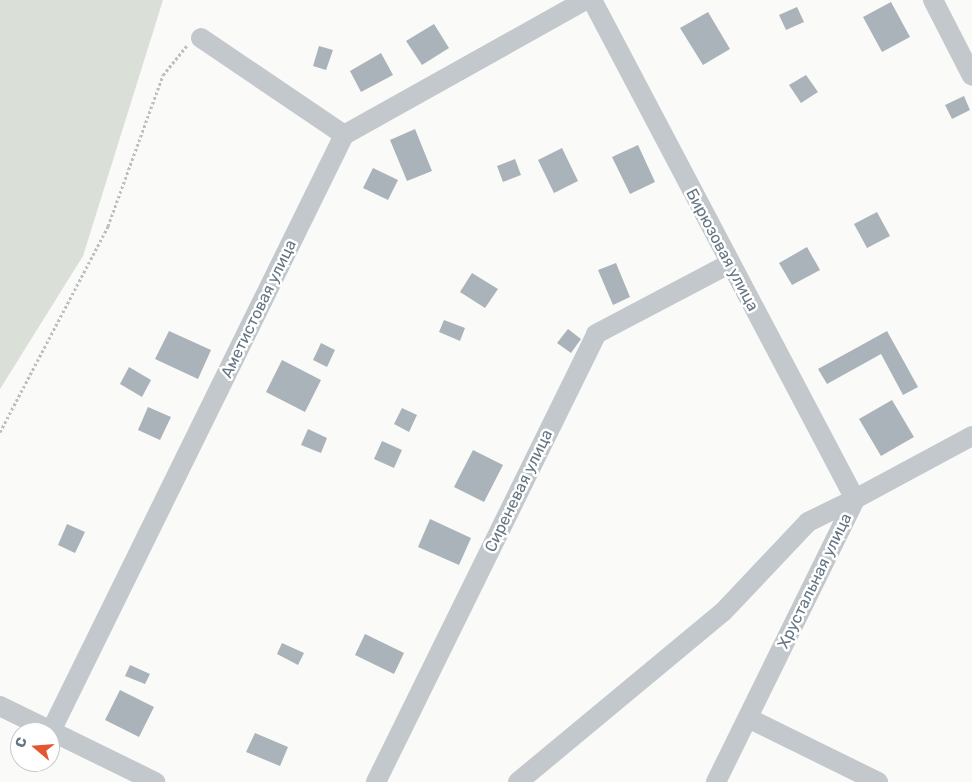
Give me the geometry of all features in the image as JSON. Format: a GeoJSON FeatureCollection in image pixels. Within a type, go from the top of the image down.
{"type":"FeatureCollection","features":[{"type":"Feature","properties":{"kind":"street"},"geometry":{"type":"LineString","coordinates":[[201,38],[344,135],[586,0]]}},
{"type":"Feature","properties":{"kind":"street","name":"Бирюзовая улица"},"geometry":{"type":"LineString","coordinates":[[592,0],[729,264],[855,498]]}},
{"type":"Feature","properties":{"kind":"street"},"geometry":{"type":"LineString","coordinates":[[933,0],[972,76]]}},
{"type":"Feature","properties":{"kind":"street","name":"Аметистовая улица"},"geometry":{"type":"LineString","coordinates":[[55,722],[344,135]]}},
{"type":"Feature","properties":{"kind":"street","name":"Сиреневая улица"},"geometry":{"type":"LineString","coordinates":[[376,782],[596,334],[729,264]]}},
{"type":"Feature","properties":{"kind":"street","name":"Хрустальная улица"},"geometry":{"type":"LineString","coordinates":[[716,782],[855,498],[972,436]]}},
{"type":"Feature","properties":{"kind":"street"},"geometry":{"type":"LineString","coordinates":[[518,782],[723,612],[808,522],[855,498]]}},
{"type":"Feature","properties":{"kind":"street"},"geometry":{"type":"LineString","coordinates":[[0,706],[33,722]]}},
{"type":"Feature","properties":{"kind":"street"},"geometry":{"type":"LineString","coordinates":[[748,718],[878,782]]}},
{"type":"Feature","properties":{"kind":"street"},"geometry":{"type":"LineString","coordinates":[[60,735],[155,782]]}},
{"type":"Feature","properties":{"kind":"path"},"geometry":{"type":"LineString","coordinates":[[0,432],[108,226],[163,75],[183,48],[201,38]]}},
{"type":"Feature","properties":{"kind":"shaded area"},"geometry":{"type":"Polygon","coordinates":[[[0,0],[163,0],[83,256],[0,389],[0,0]]]}},
{"type":"Feature","properties":{"kind":"building"},"geometry":{"type":"Polygon","coordinates":[[[891,2],[910,37],[882,52],[863,17],[891,2]]]}},
{"type":"Feature","properties":{"kind":"building"},"geometry":{"type":"Polygon","coordinates":[[[797,7],[804,22],[786,30],[779,15],[797,7]]]}},
{"type":"Feature","properties":{"kind":"building"},"geometry":{"type":"Polygon","coordinates":[[[708,12],[730,49],[703,65],[680,28],[708,12]]]}},
{"type":"Feature","properties":{"kind":"building"},"geometry":{"type":"Polygon","coordinates":[[[434,24],[449,48],[422,65],[406,41],[434,24]]]}},
{"type":"Feature","properties":{"kind":"building"},"geometry":{"type":"Polygon","coordinates":[[[319,46],[333,50],[326,70],[313,66],[319,46]]]}},
{"type":"Feature","properties":{"kind":"building"},"geometry":{"type":"Polygon","coordinates":[[[381,53],[393,75],[361,92],[350,71],[381,53]]]}},
{"type":"Feature","properties":{"kind":"building"},"geometry":{"type":"Polygon","coordinates":[[[806,75],[818,92],[801,103],[789,85],[806,75]]]}},
{"type":"Feature","properties":{"kind":"building"},"geometry":{"type":"Polygon","coordinates":[[[964,96],[970,110],[952,119],[945,105],[964,96]]]}},
{"type":"Feature","properties":{"kind":"building"},"geometry":{"type":"Polygon","coordinates":[[[415,129],[432,171],[407,181],[390,140],[415,129]]]}},
{"type":"Feature","properties":{"kind":"building"},"geometry":{"type":"Polygon","coordinates":[[[638,145],[655,182],[630,194],[612,157],[638,145]]]}},
{"type":"Feature","properties":{"kind":"building"},"geometry":{"type":"Polygon","coordinates":[[[562,148],[578,181],[554,193],[538,160],[562,148]]]}},
{"type":"Feature","properties":{"kind":"building"},"geometry":{"type":"Polygon","coordinates":[[[515,159],[521,175],[503,182],[497,166],[515,159]]]}},
{"type":"Feature","properties":{"kind":"building"},"geometry":{"type":"Polygon","coordinates":[[[373,168],[398,180],[388,200],[363,188],[373,168]]]}},
{"type":"Feature","properties":{"kind":"building"},"geometry":{"type":"Polygon","coordinates":[[[877,212],[890,236],[867,248],[854,224],[877,212]]]}},
{"type":"Feature","properties":{"kind":"building"},"geometry":{"type":"Polygon","coordinates":[[[807,247],[820,270],[792,285],[779,263],[807,247]]]}},
{"type":"Feature","properties":{"kind":"building"},"geometry":{"type":"Polygon","coordinates":[[[616,263],[630,297],[613,305],[598,270],[616,263]]]}},
{"type":"Feature","properties":{"kind":"building"},"geometry":{"type":"Polygon","coordinates":[[[472,273],[498,289],[485,308],[460,292],[472,273]]]}},
{"type":"Feature","properties":{"kind":"building"},"geometry":{"type":"Polygon","coordinates":[[[444,320],[465,328],[460,341],[439,332],[444,320]]]}},
{"type":"Feature","properties":{"kind":"building"},"geometry":{"type":"Polygon","coordinates":[[[568,329],[581,339],[571,353],[557,343],[568,329]]]}},
{"type":"Feature","properties":{"kind":"building"},"geometry":{"type":"Polygon","coordinates":[[[169,331],[211,350],[198,379],[155,359],[169,331]]]}},
{"type":"Feature","properties":{"kind":"building"},"geometry":{"type":"Polygon","coordinates":[[[887,331],[918,387],[903,395],[881,354],[827,384],[818,369],[887,331]]]}},
{"type":"Feature","properties":{"kind":"building"},"geometry":{"type":"Polygon","coordinates":[[[321,343],[335,350],[327,367],[313,360],[321,343]]]}},
{"type":"Feature","properties":{"kind":"building"},"geometry":{"type":"Polygon","coordinates":[[[282,360],[321,380],[305,412],[266,392],[282,360]]]}},
{"type":"Feature","properties":{"kind":"building"},"geometry":{"type":"Polygon","coordinates":[[[129,367],[151,380],[142,397],[120,384],[129,367]]]}},
{"type":"Feature","properties":{"kind":"building"},"geometry":{"type":"Polygon","coordinates":[[[892,400],[914,437],[881,456],[859,419],[892,400]]]}},
{"type":"Feature","properties":{"kind":"building"},"geometry":{"type":"Polygon","coordinates":[[[148,407],[171,417],[160,440],[138,430],[148,407]]]}},
{"type":"Feature","properties":{"kind":"building"},"geometry":{"type":"Polygon","coordinates":[[[402,408],[417,415],[409,432],[394,424],[402,408]]]}},
{"type":"Feature","properties":{"kind":"building"},"geometry":{"type":"Polygon","coordinates":[[[308,429],[327,438],[321,453],[301,445],[308,429]]]}},
{"type":"Feature","properties":{"kind":"building"},"geometry":{"type":"Polygon","coordinates":[[[382,441],[402,450],[394,468],[374,459],[382,441]]]}},
{"type":"Feature","properties":{"kind":"building"},"geometry":{"type":"Polygon","coordinates":[[[473,450],[503,465],[484,502],[454,487],[473,450]]]}},
{"type":"Feature","properties":{"kind":"building"},"geometry":{"type":"Polygon","coordinates":[[[430,519],[471,538],[459,565],[418,547],[430,519]]]}},
{"type":"Feature","properties":{"kind":"building"},"geometry":{"type":"Polygon","coordinates":[[[67,524],[85,532],[75,553],[58,545],[67,524]]]}},
{"type":"Feature","properties":{"kind":"building"},"geometry":{"type":"Polygon","coordinates":[[[365,634],[404,653],[394,674],[355,655],[365,634]]]}},
{"type":"Feature","properties":{"kind":"building"},"geometry":{"type":"Polygon","coordinates":[[[282,643],[304,653],[298,665],[277,654],[282,643]]]}},
{"type":"Feature","properties":{"kind":"building"},"geometry":{"type":"Polygon","coordinates":[[[130,665],[150,674],[145,684],[125,676],[130,665]]]}},
{"type":"Feature","properties":{"kind":"building"},"geometry":{"type":"Polygon","coordinates":[[[120,690],[154,707],[139,737],[105,720],[120,690]]]}},
{"type":"Feature","properties":{"kind":"building"},"geometry":{"type":"Polygon","coordinates":[[[255,733],[288,747],[280,766],[246,752],[255,733]]]}}]}
